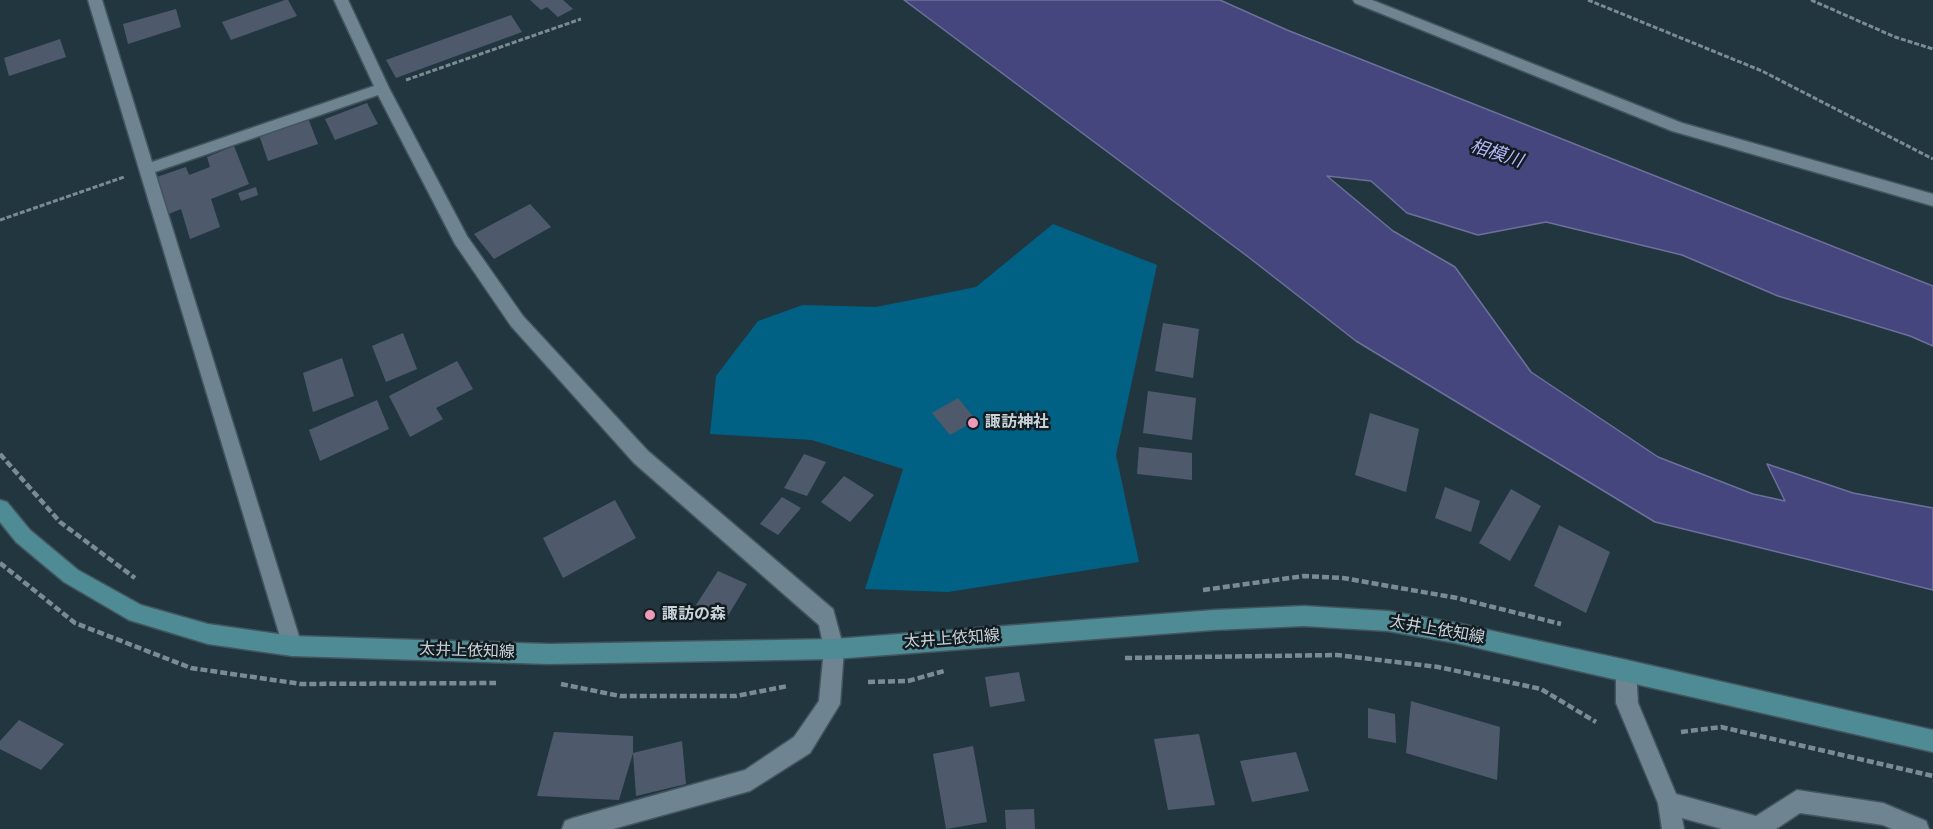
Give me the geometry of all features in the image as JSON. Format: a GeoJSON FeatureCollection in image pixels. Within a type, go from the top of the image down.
{"type":"FeatureCollection","features":[{"type":"Feature","properties":{"kind":"main road","name":"太井上依知線"},"geometry":{"type":"LineString","coordinates":[[0,508],[23,536],[71,576],[136,613],[208,633],[292,646],[549,654],[834,649],[1214,620],[1304,616],[1388,621],[1455,633],[1933,741]]}},
{"type":"Feature","properties":{"kind":"street"},"geometry":{"type":"LineString","coordinates":[[95,0],[292,646]]}},
{"type":"Feature","properties":{"kind":"street"},"geometry":{"type":"LineString","coordinates":[[341,0],[382,88],[461,240],[517,321],[641,457],[826,616],[834,649],[829,704],[802,745],[750,780],[573,829]]}},
{"type":"Feature","properties":{"kind":"street"},"geometry":{"type":"LineString","coordinates":[[1360,0],[1677,127],[1933,200]]}},
{"type":"Feature","properties":{"kind":"street"},"geometry":{"type":"LineString","coordinates":[[147,169],[382,88]]}},
{"type":"Feature","properties":{"kind":"street"},"geometry":{"type":"LineString","coordinates":[[1626,670],[1627,703],[1669,803],[1673,829]]}},
{"type":"Feature","properties":{"kind":"street"},"geometry":{"type":"LineString","coordinates":[[1669,803],[1761,828],[1797,801],[1883,814],[1918,829]]}},
{"type":"Feature","properties":{"kind":"path"},"geometry":{"type":"LineString","coordinates":[[1588,0],[1762,71],[1933,159]]}},
{"type":"Feature","properties":{"kind":"path"},"geometry":{"type":"LineString","coordinates":[[1811,0],[1895,36],[1933,49]]}},
{"type":"Feature","properties":{"kind":"path"},"geometry":{"type":"LineString","coordinates":[[382,88],[581,19]]}},
{"type":"Feature","properties":{"kind":"path"},"geometry":{"type":"LineString","coordinates":[[0,220],[147,169]]}},
{"type":"Feature","properties":{"kind":"path"},"geometry":{"type":"LineString","coordinates":[[0,454],[60,522],[139,581]]}},
{"type":"Feature","properties":{"kind":"path"},"geometry":{"type":"LineString","coordinates":[[1122,658],[1337,655],[1438,667],[1541,689],[1596,722]]}},
{"type":"Feature","properties":{"kind":"path"},"geometry":{"type":"LineString","coordinates":[[868,682],[908,681],[945,671]]}},
{"type":"Feature","properties":{"kind":"path"},"geometry":{"type":"LineString","coordinates":[[1681,732],[1721,727],[1933,776]]}},
{"type":"Feature","properties":{"kind":"shaded area"},"geometry":{"type":"Polygon","coordinates":[[[1053,224],[1157,265],[1116,455],[1139,562],[948,592],[865,589],[903,469],[812,440],[710,434],[716,376],[758,321],[803,305],[876,307],[976,287],[1053,224]]]}},
{"type":"Feature","properties":{"kind":"water","name":"相模川"},"geometry":{"type":"Polygon","coordinates":[[[904,0],[1220,0],[1287,30],[1933,286],[1933,346],[1910,336],[1778,296],[1682,255],[1546,222],[1478,235],[1407,213],[1371,181],[1327,176],[1393,231],[1455,267],[1531,372],[1658,457],[1753,494],[1785,501],[1767,464],[1853,493],[1933,508],[1933,590],[1655,522],[1356,341],[1247,256],[904,0]]]}},
{"type":"Feature","properties":{"kind":"building"},"geometry":{"type":"Polygon","coordinates":[[[288,0],[297,16],[231,40],[222,22],[288,0]]]}},
{"type":"Feature","properties":{"kind":"building"},"geometry":{"type":"Polygon","coordinates":[[[530,0],[563,0],[573,9],[558,17],[547,7],[541,10],[530,0]]]}},
{"type":"Feature","properties":{"kind":"building"},"geometry":{"type":"Polygon","coordinates":[[[176,9],[181,27],[128,44],[123,24],[176,9]]]}},
{"type":"Feature","properties":{"kind":"building"},"geometry":{"type":"Polygon","coordinates":[[[511,15],[522,32],[396,78],[386,60],[511,15]]]}},
{"type":"Feature","properties":{"kind":"building"},"geometry":{"type":"Polygon","coordinates":[[[60,39],[66,57],[9,76],[4,58],[60,39]]]}},
{"type":"Feature","properties":{"kind":"building"},"geometry":{"type":"Polygon","coordinates":[[[367,103],[378,124],[335,140],[325,119],[367,103]]]}},
{"type":"Feature","properties":{"kind":"building"},"geometry":{"type":"Polygon","coordinates":[[[308,118],[318,144],[268,161],[259,135],[308,118]]]}},
{"type":"Feature","properties":{"kind":"building"},"geometry":{"type":"Polygon","coordinates":[[[234,146],[249,184],[211,199],[220,227],[190,239],[181,209],[166,215],[154,178],[186,167],[189,175],[210,167],[207,157],[234,146]]]}},
{"type":"Feature","properties":{"kind":"building"},"geometry":{"type":"Polygon","coordinates":[[[256,187],[258,195],[241,201],[238,193],[256,187]]]}},
{"type":"Feature","properties":{"kind":"building"},"geometry":{"type":"Polygon","coordinates":[[[530,204],[551,227],[494,259],[474,234],[530,204]]]}},
{"type":"Feature","properties":{"kind":"building"},"geometry":{"type":"Polygon","coordinates":[[[1163,323],[1199,329],[1193,378],[1155,371],[1163,323]]]}},
{"type":"Feature","properties":{"kind":"building"},"geometry":{"type":"Polygon","coordinates":[[[403,333],[417,369],[386,382],[372,346],[403,333]]]}},
{"type":"Feature","properties":{"kind":"building"},"geometry":{"type":"Polygon","coordinates":[[[342,358],[354,396],[313,412],[303,373],[342,358]]]}},
{"type":"Feature","properties":{"kind":"building"},"geometry":{"type":"Polygon","coordinates":[[[457,361],[473,389],[436,408],[443,419],[410,437],[389,396],[457,361]]]}},
{"type":"Feature","properties":{"kind":"building"},"geometry":{"type":"Polygon","coordinates":[[[1148,391],[1196,398],[1192,440],[1143,433],[1148,391]]]}},
{"type":"Feature","properties":{"kind":"building"},"geometry":{"type":"Polygon","coordinates":[[[958,398],[976,420],[950,435],[932,413],[958,398]]]}},
{"type":"Feature","properties":{"kind":"building"},"geometry":{"type":"Polygon","coordinates":[[[377,400],[389,429],[320,461],[309,430],[377,400]]]}},
{"type":"Feature","properties":{"kind":"building"},"geometry":{"type":"Polygon","coordinates":[[[1370,413],[1419,429],[1406,492],[1355,475],[1370,413]]]}},
{"type":"Feature","properties":{"kind":"building"},"geometry":{"type":"Polygon","coordinates":[[[1139,447],[1192,453],[1192,480],[1137,474],[1139,447]]]}},
{"type":"Feature","properties":{"kind":"building"},"geometry":{"type":"Polygon","coordinates":[[[804,454],[826,462],[807,496],[784,488],[804,454]]]}},
{"type":"Feature","properties":{"kind":"building"},"geometry":{"type":"Polygon","coordinates":[[[844,476],[874,495],[850,522],[821,502],[844,476]]]}},
{"type":"Feature","properties":{"kind":"building"},"geometry":{"type":"Polygon","coordinates":[[[1445,487],[1480,501],[1471,532],[1435,518],[1445,487]]]}},
{"type":"Feature","properties":{"kind":"building"},"geometry":{"type":"Polygon","coordinates":[[[1511,489],[1541,506],[1510,561],[1479,543],[1511,489]]]}},
{"type":"Feature","properties":{"kind":"building"},"geometry":{"type":"Polygon","coordinates":[[[782,497],[801,508],[778,535],[760,524],[782,497]]]}},
{"type":"Feature","properties":{"kind":"building"},"geometry":{"type":"Polygon","coordinates":[[[615,500],[636,538],[563,578],[543,538],[615,500]]]}},
{"type":"Feature","properties":{"kind":"building"},"geometry":{"type":"Polygon","coordinates":[[[1559,525],[1610,552],[1586,613],[1534,586],[1559,525]]]}},
{"type":"Feature","properties":{"kind":"building"},"geometry":{"type":"Polygon","coordinates":[[[718,571],[747,584],[726,619],[696,605],[718,571]]]}},
{"type":"Feature","properties":{"kind":"building"},"geometry":{"type":"Polygon","coordinates":[[[1019,672],[1025,701],[990,707],[985,677],[1019,672]]]}},
{"type":"Feature","properties":{"kind":"building"},"geometry":{"type":"Polygon","coordinates":[[[1411,701],[1500,727],[1497,780],[1406,753],[1411,701]]]}},
{"type":"Feature","properties":{"kind":"building"},"geometry":{"type":"Polygon","coordinates":[[[1368,708],[1395,714],[1396,743],[1368,738],[1368,708]]]}},
{"type":"Feature","properties":{"kind":"building"},"geometry":{"type":"Polygon","coordinates":[[[19,720],[64,744],[41,770],[0,749],[0,741],[19,720]]]}},
{"type":"Feature","properties":{"kind":"building"},"geometry":{"type":"Polygon","coordinates":[[[554,732],[633,736],[633,753],[619,800],[537,796],[554,732]]]}},
{"type":"Feature","properties":{"kind":"building"},"geometry":{"type":"Polygon","coordinates":[[[1199,734],[1215,805],[1168,810],[1154,739],[1199,734]]]}},
{"type":"Feature","properties":{"kind":"building"},"geometry":{"type":"Polygon","coordinates":[[[682,741],[686,784],[636,796],[633,753],[682,741]]]}},
{"type":"Feature","properties":{"kind":"building"},"geometry":{"type":"Polygon","coordinates":[[[973,746],[987,822],[946,829],[933,754],[973,746]]]}},
{"type":"Feature","properties":{"kind":"building"},"geometry":{"type":"Polygon","coordinates":[[[1296,752],[1309,791],[1252,802],[1240,761],[1296,752]]]}},
{"type":"Feature","properties":{"kind":"building"},"geometry":{"type":"Polygon","coordinates":[[[1034,809],[1035,829],[1006,829],[1005,810],[1034,809]]]}},
{"type":"Feature","properties":{"kind":"place","name":"諏訪神社"},"geometry":{"type":"Point","coordinates":[973,423]}},
{"type":"Feature","properties":{"kind":"place","name":"諏訪の森"},"geometry":{"type":"Point","coordinates":[650,615]}}]}
